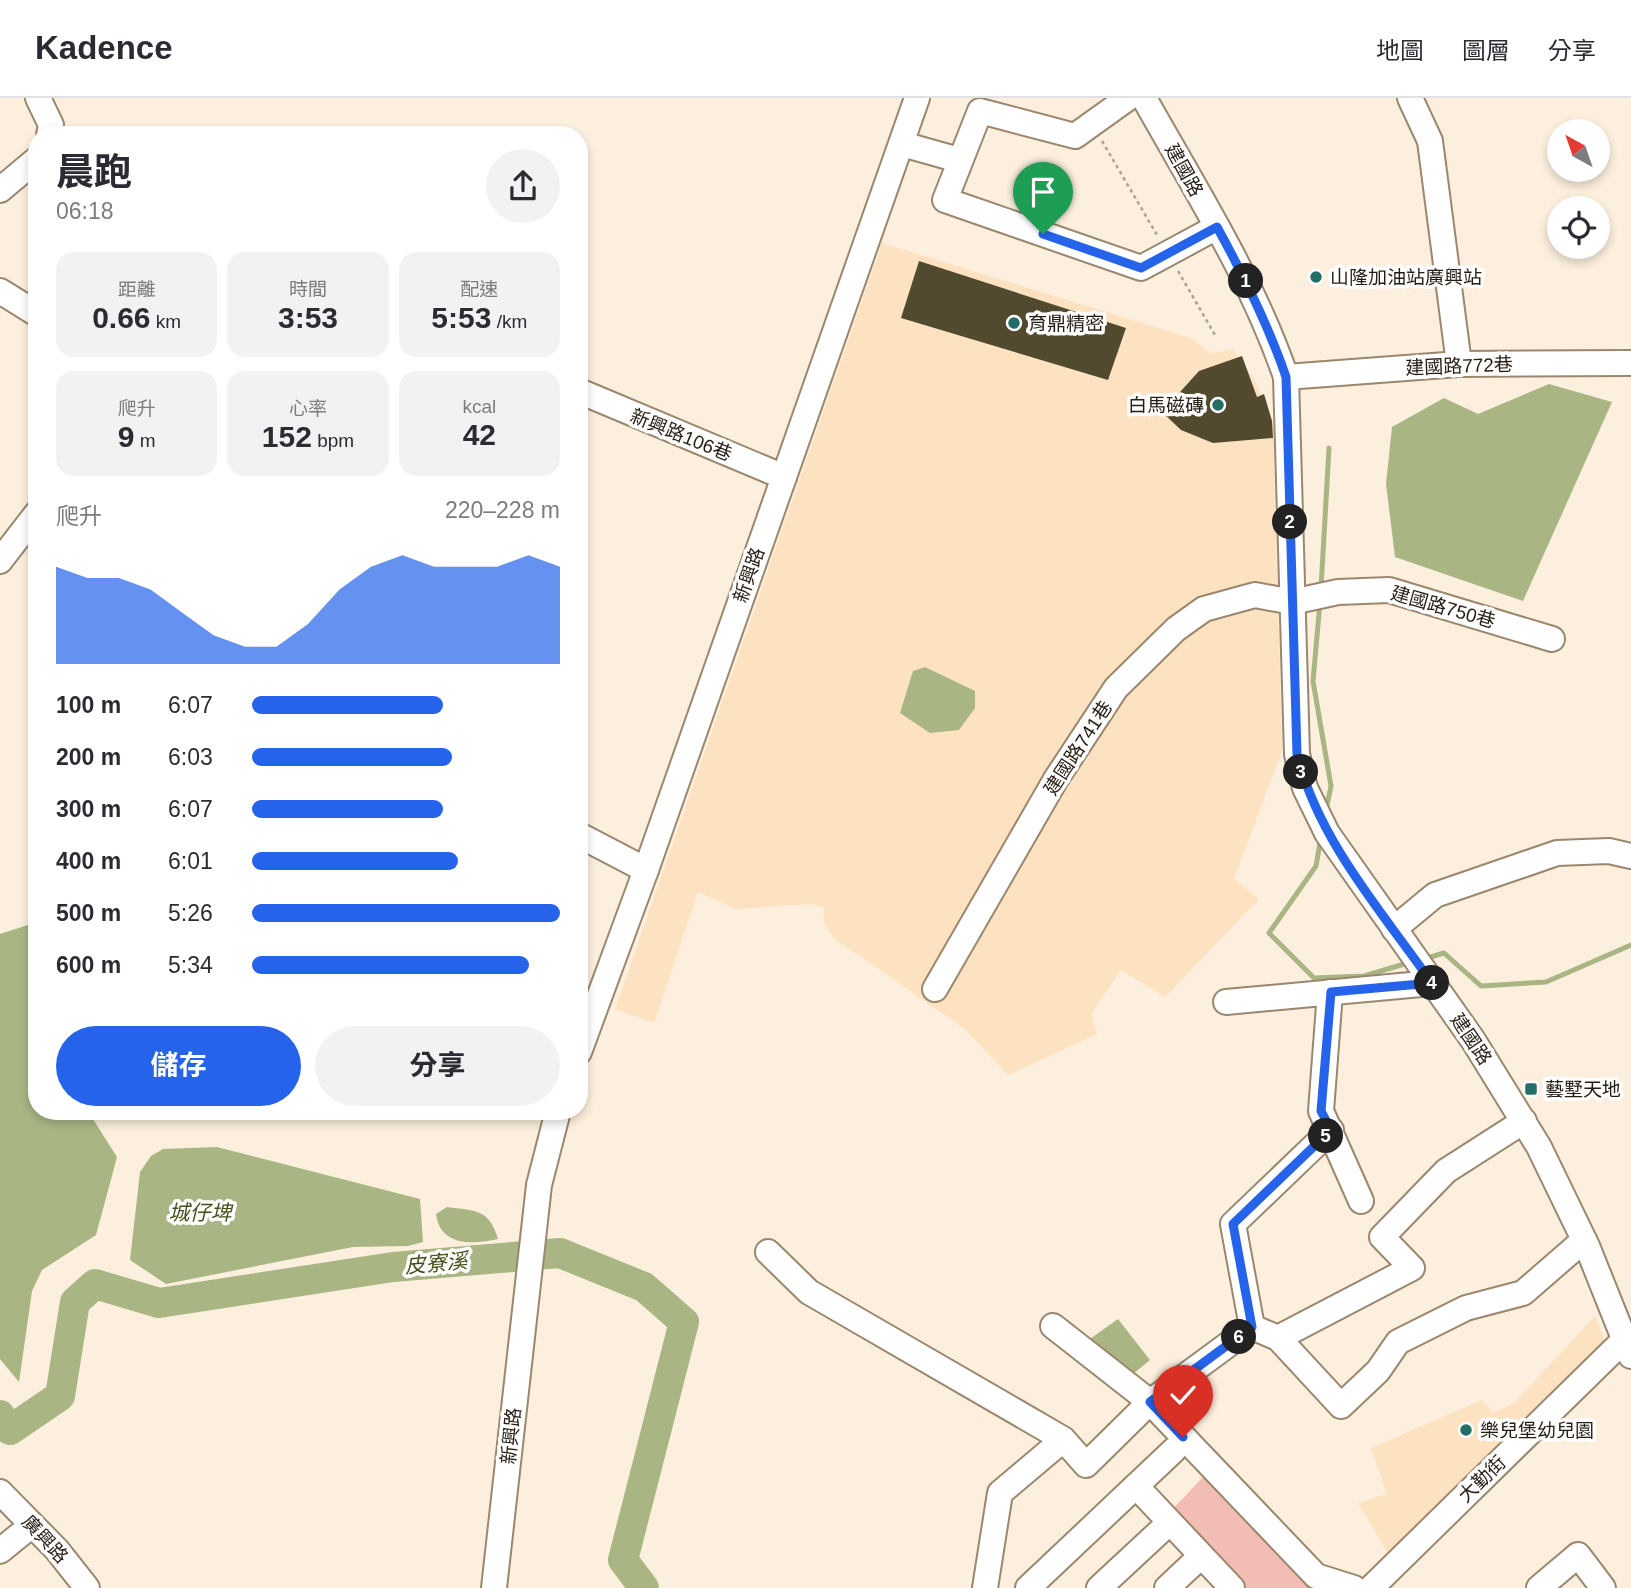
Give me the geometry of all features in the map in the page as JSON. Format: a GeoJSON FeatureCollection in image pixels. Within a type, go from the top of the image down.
{"type":"FeatureCollection","features":[{"type":"Feature","properties":{"kind":"street"},"geometry":{"type":"LineString","coordinates":[[38,98],[51,126]]}},
{"type":"Feature","properties":{"kind":"street","name":"新興路"},"geometry":{"type":"LineString","coordinates":[[588,998],[646,870],[917,98]]}},
{"type":"Feature","properties":{"kind":"street"},"geometry":{"type":"LineString","coordinates":[[1128,98],[1075,136],[980,111],[945,200],[1141,268],[1217,227]]}},
{"type":"Feature","properties":{"kind":"street","name":"建國路"},"geometry":{"type":"LineString","coordinates":[[1144,98],[1217,227],[1270,330],[1286,377],[1297,754],[1305,788],[1323,824],[1473,1041],[1524,1121],[1584,1240],[1627,1348]]}},
{"type":"Feature","properties":{"kind":"street"},"geometry":{"type":"LineString","coordinates":[[1410,98],[1430,141],[1459,364]]}},
{"type":"Feature","properties":{"kind":"street"},"geometry":{"type":"LineString","coordinates":[[902,145],[959,160]]}},
{"type":"Feature","properties":{"kind":"street"},"geometry":{"type":"LineString","coordinates":[[0,190],[28,167]]}},
{"type":"Feature","properties":{"kind":"street"},"geometry":{"type":"LineString","coordinates":[[0,291],[28,308]]}},
{"type":"Feature","properties":{"kind":"street","name":"建國路772巷"},"geometry":{"type":"LineString","coordinates":[[1286,377],[1459,364],[1631,363]]}},
{"type":"Feature","properties":{"kind":"street","name":"新興路106巷"},"geometry":{"type":"LineString","coordinates":[[588,395],[783,477]]}},
{"type":"Feature","properties":{"kind":"street"},"geometry":{"type":"LineString","coordinates":[[0,561],[28,525]]}},
{"type":"Feature","properties":{"kind":"street","name":"建國路750巷"},"geometry":{"type":"LineString","coordinates":[[1292,602],[1338,592],[1389,590],[1552,639]]}},
{"type":"Feature","properties":{"kind":"street","name":"建國路741巷"},"geometry":{"type":"LineString","coordinates":[[935,989],[1056,779],[1116,688],[1176,629],[1204,609],[1255,595],[1292,602]]}},
{"type":"Feature","properties":{"kind":"street"},"geometry":{"type":"LineString","coordinates":[[588,840],[646,870]]}},
{"type":"Feature","properties":{"kind":"street"},"geometry":{"type":"LineString","coordinates":[[1394,929],[1435,895],[1557,853],[1609,851],[1631,856]]}},
{"type":"Feature","properties":{"kind":"street"},"geometry":{"type":"LineString","coordinates":[[1226,1002],[1331,992],[1422,968]]}},
{"type":"Feature","properties":{"kind":"street"},"geometry":{"type":"LineString","coordinates":[[1331,992],[1321,1111],[1361,1201]]}},
{"type":"Feature","properties":{"kind":"street","name":"新興路"},"geometry":{"type":"LineString","coordinates":[[498,1586],[539,1185],[556,1120]]}},
{"type":"Feature","properties":{"kind":"street"},"geometry":{"type":"LineString","coordinates":[[1278,1338],[1412,1268],[1382,1237],[1446,1171],[1524,1121]]}},
{"type":"Feature","properties":{"kind":"street"},"geometry":{"type":"LineString","coordinates":[[1252,1327],[1233,1224],[1331,1130]]}},
{"type":"Feature","properties":{"kind":"street"},"geometry":{"type":"LineString","coordinates":[[1252,1327],[1278,1338],[1341,1406],[1378,1371],[1398,1342],[1466,1308],[1523,1293],[1584,1240]]}},
{"type":"Feature","properties":{"kind":"street"},"geometry":{"type":"LineString","coordinates":[[768,1252],[809,1293],[1063,1439],[1086,1465],[1150,1402],[1252,1327]]}},
{"type":"Feature","properties":{"kind":"street"},"geometry":{"type":"LineString","coordinates":[[1054,1326],[1150,1402],[1316,1576],[1354,1588]]}},
{"type":"Feature","properties":{"kind":"street","name":"大勤街"},"geometry":{"type":"LineString","coordinates":[[1371,1588],[1627,1348]]}},
{"type":"Feature","properties":{"kind":"street"},"geometry":{"type":"LineString","coordinates":[[985,1588],[1000,1493],[1058,1444]]}},
{"type":"Feature","properties":{"kind":"street"},"geometry":{"type":"LineString","coordinates":[[1028,1588],[1174,1450]]}},
{"type":"Feature","properties":{"kind":"street"},"geometry":{"type":"LineString","coordinates":[[1136,1486],[1232,1588]]}},
{"type":"Feature","properties":{"kind":"street","name":"廣興路"},"geometry":{"type":"LineString","coordinates":[[0,1492],[57,1550],[87,1588]]}},
{"type":"Feature","properties":{"kind":"street"},"geometry":{"type":"LineString","coordinates":[[1099,1588],[1169,1523]]}},
{"type":"Feature","properties":{"kind":"street"},"geometry":{"type":"LineString","coordinates":[[0,1551],[33,1525]]}},
{"type":"Feature","properties":{"kind":"street"},"geometry":{"type":"LineString","coordinates":[[1539,1588],[1578,1555],[1603,1588]]}},
{"type":"Feature","properties":{"kind":"street"},"geometry":{"type":"LineString","coordinates":[[1167,1588],[1201,1556]]}},
{"type":"Feature","properties":{"kind":"path"},"geometry":{"type":"LineString","coordinates":[[1091,123],[1215,335]]}},
{"type":"Feature","properties":{"kind":"shaded area"},"geometry":{"type":"Polygon","coordinates":[[[882,243],[1191,338],[1212,354],[1233,349],[1256,382],[1273,422],[1282,751],[1234,879],[1259,899],[1165,997],[1121,970],[1091,1014],[1097,1034],[1008,1075],[966,1030],[834,938],[824,923],[824,908],[813,904],[736,909],[698,892],[654,1023],[615,1009],[882,243]]]}},
{"type":"Feature","properties":{"kind":"shaded area","name":"樂兒堡幼兒園"},"geometry":{"type":"Polygon","coordinates":[[[1595,1316],[1607,1347],[1389,1555],[1358,1503],[1387,1494],[1371,1448],[1482,1400],[1493,1412],[1513,1404],[1595,1316]]]}},
{"type":"Feature","properties":{"kind":"shaded area"},"geometry":{"type":"Polygon","coordinates":[[[1203,1477],[1321,1588],[1242,1588],[1170,1512],[1203,1477]]]}},
{"type":"Feature","properties":{"kind":"water"},"geometry":{"type":"Polygon","coordinates":[[[1549,384],[1612,402],[1523,601],[1395,557],[1386,484],[1392,427],[1444,398],[1478,414],[1549,384]]]}},
{"type":"Feature","properties":{"kind":"water"},"geometry":{"type":"Polygon","coordinates":[[[925,667],[975,691],[975,708],[959,730],[930,733],[900,713],[913,671],[925,667]]]}},
{"type":"Feature","properties":{"kind":"water"},"geometry":{"type":"Polygon","coordinates":[[[28,925],[28,1120],[94,1120],[117,1157],[96,1235],[42,1270],[32,1291],[19,1382],[0,1359],[0,934],[28,925]]]}},
{"type":"Feature","properties":{"kind":"water","name":"城仔埤"},"geometry":{"type":"Polygon","coordinates":[[[217,1147],[420,1199],[423,1242],[408,1246],[353,1247],[166,1284],[130,1260],[140,1172],[151,1156],[163,1149],[217,1147]]]}},
{"type":"Feature","properties":{"kind":"water"},"geometry":{"type":"Polygon","coordinates":[[[447,1207],[485,1216],[498,1239],[468,1242],[451,1238],[439,1225],[436,1214],[447,1207]]]}},
{"type":"Feature","properties":{"kind":"water"},"geometry":{"type":"Polygon","coordinates":[[[1118,1319],[1150,1360],[1128,1378],[1087,1341],[1118,1319]]]}},
{"type":"Feature","properties":{"kind":"building","name":"育鼎精密"},"geometry":{"type":"Polygon","coordinates":[[[919,261],[1126,328],[1108,380],[901,318],[919,261]]]}},
{"type":"Feature","properties":{"kind":"building","name":"白馬磁磚"},"geometry":{"type":"Polygon","coordinates":[[[1242,356],[1257,397],[1264,394],[1272,421],[1273,438],[1213,443],[1181,430],[1162,412],[1199,371],[1242,356]]]}},
{"type":"Feature","properties":{"kind":"waterway"},"geometry":{"type":"LineString","coordinates":[[1321,588],[1329,448]]}},
{"type":"Feature","properties":{"kind":"waterway"},"geometry":{"type":"LineString","coordinates":[[1320,602],[1313,681],[1331,786],[1326,810]]}},
{"type":"Feature","properties":{"kind":"waterway"},"geometry":{"type":"LineString","coordinates":[[1321,837],[1316,866],[1269,933],[1314,978],[1364,976],[1411,962]]}},
{"type":"Feature","properties":{"kind":"waterway"},"geometry":{"type":"LineString","coordinates":[[1424,959],[1444,953],[1481,986],[1546,982],[1631,945]]}},
{"type":"Feature","properties":{"kind":"waterway","name":"皮寮溪"},"geometry":{"type":"LineString","coordinates":[[0,1415],[10,1430],[60,1396],[75,1302],[95,1284],[159,1303],[393,1267],[560,1253],[644,1287],[684,1322],[623,1560],[644,1588]]}},
{"type":"Feature","properties":{"kind":"place","name":"山隆加油站廣興站"},"geometry":{"type":"Point","coordinates":[1316,277]}},
{"type":"Feature","properties":{"kind":"place","name":"育鼎精密"},"geometry":{"type":"Point","coordinates":[1014,323]}},
{"type":"Feature","properties":{"kind":"place","name":"白馬磁磚"},"geometry":{"type":"Point","coordinates":[1218,405]}},
{"type":"Feature","properties":{"kind":"place","name":"藝墅天地"},"geometry":{"type":"Point","coordinates":[1531,1089]}},
{"type":"Feature","properties":{"kind":"place","name":"樂兒堡幼兒園"},"geometry":{"type":"Point","coordinates":[1466,1430]}},
{"type":"Feature","properties":{"kind":"route"},"geometry":{"type":"LineString","coordinates":[[1043,234],[1141,268],[1217,227],[1235,260],[1270,330],[1286,377],[1294,690],[1297,754],[1305,788],[1327,833],[1432,983],[1331,992],[1321,1111],[1331,1130],[1233,1224],[1252,1327],[1150,1402],[1183,1437]]}}]}
